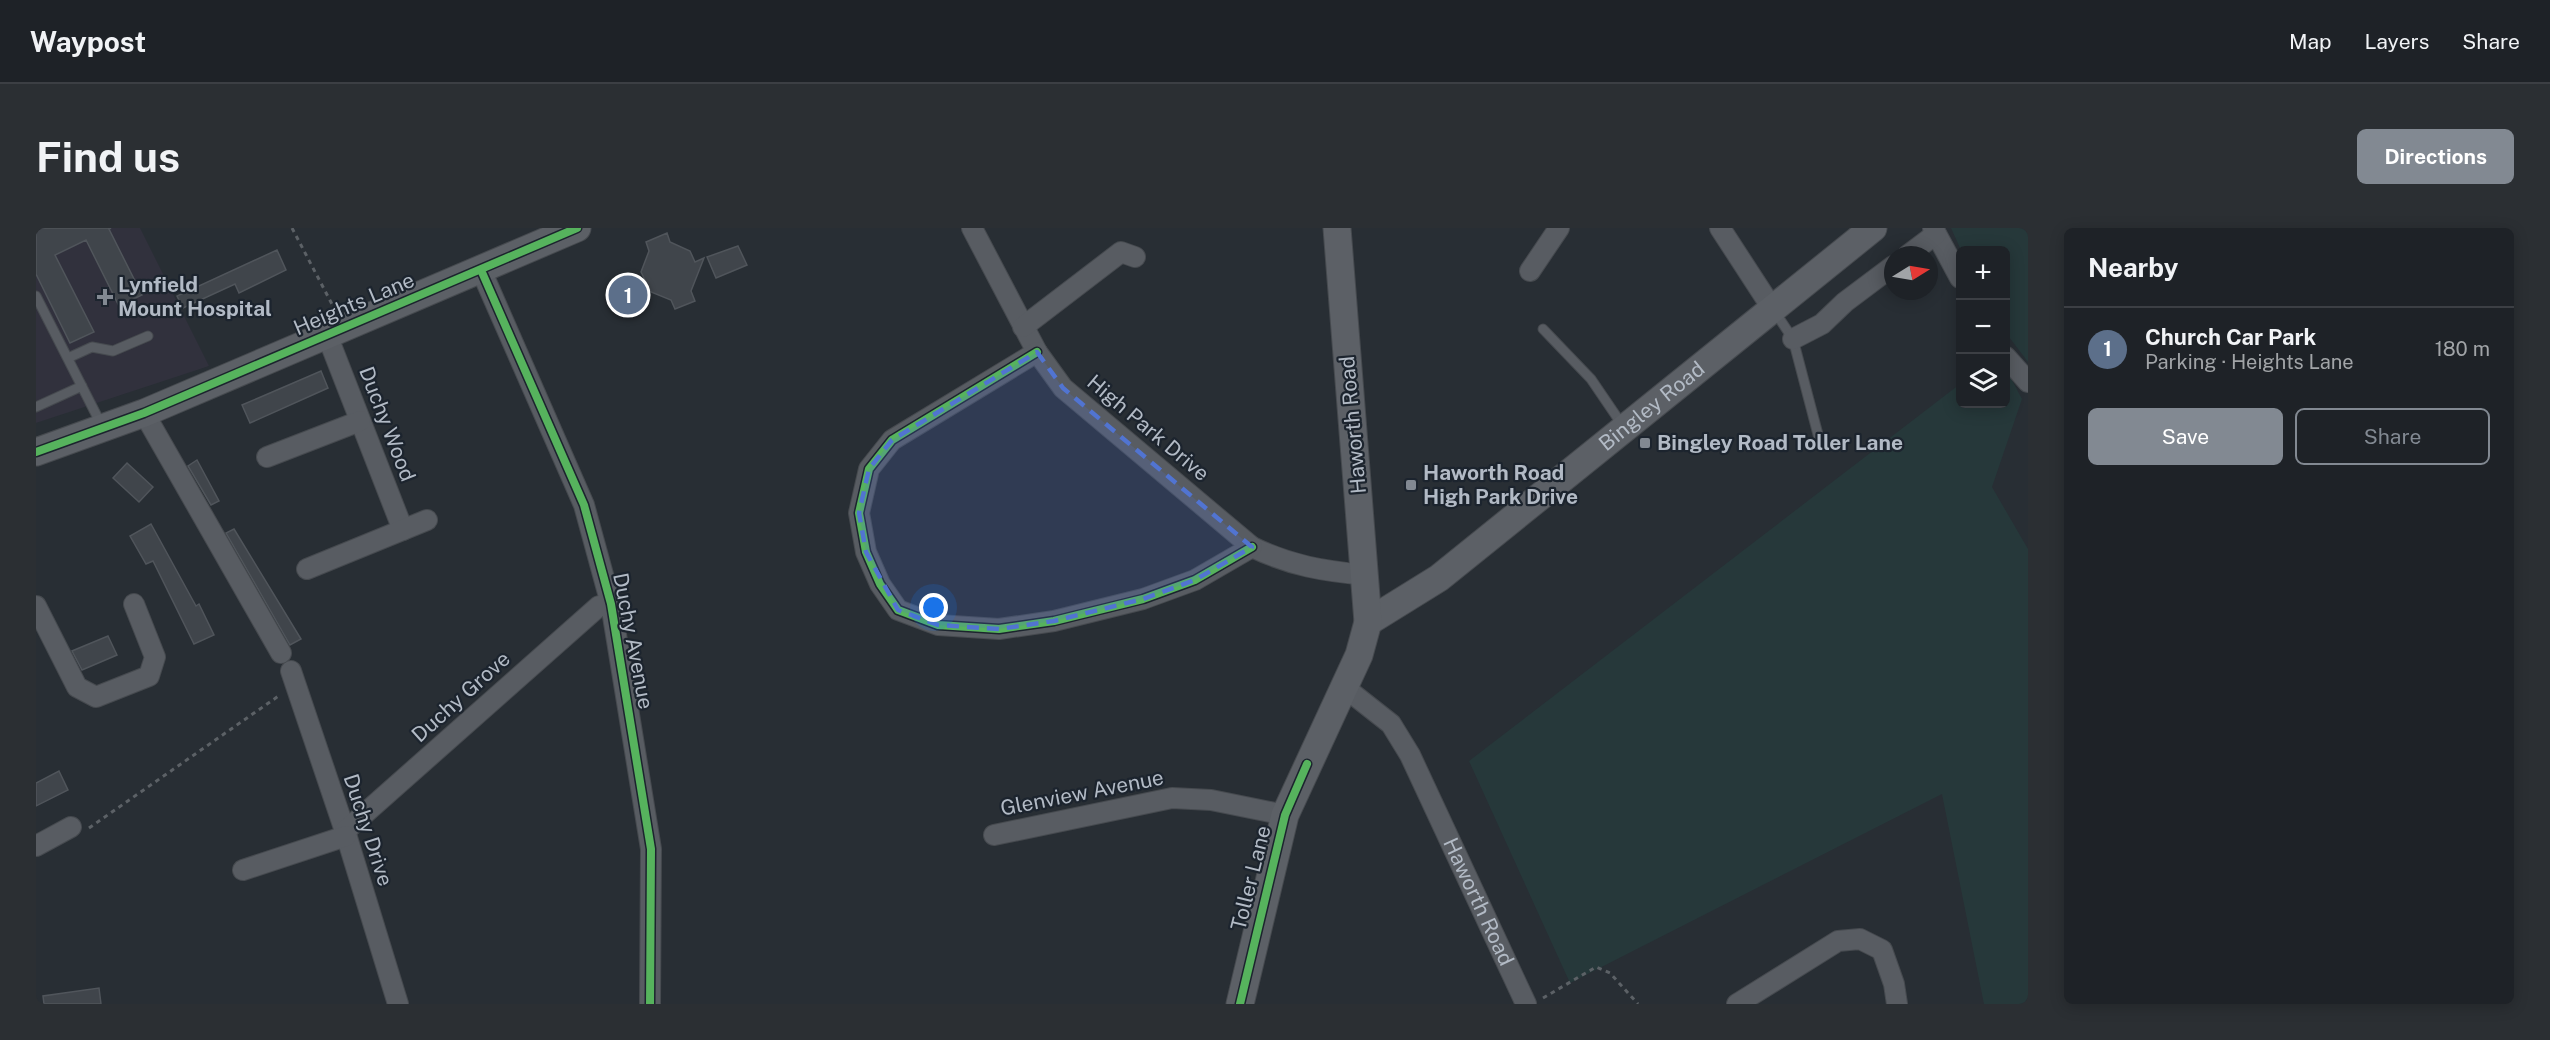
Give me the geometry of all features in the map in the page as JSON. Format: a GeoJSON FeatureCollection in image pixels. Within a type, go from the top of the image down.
{"type":"FeatureCollection","features":[{"type":"Feature","properties":{"kind":"main road","name":"Heights Lane"},"geometry":{"type":"LineString","coordinates":[[36,452],[144,413],[577,228]]}},
{"type":"Feature","properties":{"kind":"main road","name":"Haworth Road"},"geometry":{"type":"LineString","coordinates":[[1337,228],[1368,622]]}},
{"type":"Feature","properties":{"kind":"main road","name":"Bingley Road"},"geometry":{"type":"LineString","coordinates":[[1368,622],[1439,578],[1873,228]]}},
{"type":"Feature","properties":{"kind":"main road","name":"Toller Lane"},"geometry":{"type":"LineString","coordinates":[[1240,1004],[1285,816],[1359,655],[1368,622]]}},
{"type":"Feature","properties":{"kind":"street","name":"High Park Drive"},"geometry":{"type":"LineString","coordinates":[[972,228],[1036,352],[1063,388],[1252,547],[1284,562],[1322,571],[1366,575]]}},
{"type":"Feature","properties":{"kind":"street"},"geometry":{"type":"LineString","coordinates":[[1530,271],[1559,228]]}},
{"type":"Feature","properties":{"kind":"street"},"geometry":{"type":"LineString","coordinates":[[1720,228],[1772,308]]}},
{"type":"Feature","properties":{"kind":"street"},"geometry":{"type":"LineString","coordinates":[[1918,246],[1935,231],[1956,270]]}},
{"type":"Feature","properties":{"kind":"street"},"geometry":{"type":"LineString","coordinates":[[1023,327],[1121,252],[1135,257]]}},
{"type":"Feature","properties":{"kind":"street","name":"Duchy Avenue"},"geometry":{"type":"LineString","coordinates":[[481,270],[584,505],[611,604],[651,849],[650,1004]]}},
{"type":"Feature","properties":{"kind":"street"},"geometry":{"type":"LineString","coordinates":[[1793,339],[1809,333],[1822,324],[1845,302],[1884,273]]}},
{"type":"Feature","properties":{"kind":"street","name":"Duchy Wood"},"geometry":{"type":"LineString","coordinates":[[336,332],[360,421],[403,530]]}},
{"type":"Feature","properties":{"kind":"street"},"geometry":{"type":"LineString","coordinates":[[1036,352],[892,440],[869,469],[859,513],[866,552],[880,584],[898,610],[938,625],[949,626],[999,629],[1054,621],[1143,599],[1196,580],[1252,547]]}},
{"type":"Feature","properties":{"kind":"street"},"geometry":{"type":"LineString","coordinates":[[2010,362],[2028,382]]}},
{"type":"Feature","properties":{"kind":"street"},"geometry":{"type":"LineString","coordinates":[[144,413],[281,653]]}},
{"type":"Feature","properties":{"kind":"street"},"geometry":{"type":"LineString","coordinates":[[267,457],[360,421]]}},
{"type":"Feature","properties":{"kind":"street"},"geometry":{"type":"LineString","coordinates":[[307,569],[427,520]]}},
{"type":"Feature","properties":{"kind":"street"},"geometry":{"type":"LineString","coordinates":[[36,606],[77,687],[96,697],[149,676],[155,657],[134,604]]}},
{"type":"Feature","properties":{"kind":"street","name":"Duchy Grove"},"geometry":{"type":"LineString","coordinates":[[346,834],[599,606],[611,604]]}},
{"type":"Feature","properties":{"kind":"street","name":"Duchy Drive"},"geometry":{"type":"LineString","coordinates":[[292,678],[346,834],[398,1004]]}},
{"type":"Feature","properties":{"kind":"street","name":"Haworth Road"},"geometry":{"type":"LineString","coordinates":[[1344,687],[1391,724],[1410,755],[1534,1001]]}},
{"type":"Feature","properties":{"kind":"street","name":"Glenview Avenue"},"geometry":{"type":"LineString","coordinates":[[994,835],[1172,798],[1210,800],[1285,816]]}},
{"type":"Feature","properties":{"kind":"street"},"geometry":{"type":"LineString","coordinates":[[36,846],[71,827]]}},
{"type":"Feature","properties":{"kind":"street"},"geometry":{"type":"LineString","coordinates":[[243,870],[346,834]]}},
{"type":"Feature","properties":{"kind":"street"},"geometry":{"type":"LineString","coordinates":[[1737,1004],[1838,941],[1860,939],[1882,950],[1894,984],[1897,1004]]}},
{"type":"Feature","properties":{"kind":"lane"},"geometry":{"type":"LineString","coordinates":[[36,296],[103,428]]}},
{"type":"Feature","properties":{"kind":"lane"},"geometry":{"type":"LineString","coordinates":[[1772,308],[1793,339],[1821,446]]}},
{"type":"Feature","properties":{"kind":"lane"},"geometry":{"type":"LineString","coordinates":[[1543,329],[1591,379],[1624,428]]}},
{"type":"Feature","properties":{"kind":"lane"},"geometry":{"type":"LineString","coordinates":[[68,358],[92,347],[113,351],[148,336]]}},
{"type":"Feature","properties":{"kind":"lane"},"geometry":{"type":"LineString","coordinates":[[36,407],[82,386]]}},
{"type":"Feature","properties":{"kind":"path"},"geometry":{"type":"LineString","coordinates":[[292,228],[336,332]]}},
{"type":"Feature","properties":{"kind":"path"},"geometry":{"type":"LineString","coordinates":[[71,827],[84,832],[292,678]]}},
{"type":"Feature","properties":{"kind":"path"},"geometry":{"type":"LineString","coordinates":[[1534,1001],[1596,967],[1610,973],[1638,1004]]}},
{"type":"Feature","properties":{"kind":"highlighted area"},"geometry":{"type":"Polygon","coordinates":[[[1037,352],[1063,388],[1252,547],[1195,580],[1143,599],[1054,621],[999,629],[938,625],[898,610],[866,552],[859,513],[869,469],[892,440],[1037,352]]]}},
{"type":"Feature","properties":{"kind":"shaded area","name":"Lynfield Mount Hospital"},"geometry":{"type":"Polygon","coordinates":[[[36,228],[140,228],[209,366],[36,423],[36,228]]]}},
{"type":"Feature","properties":{"kind":"shaded area"},"geometry":{"type":"Polygon","coordinates":[[[1951,228],[2028,228],[2028,362],[2010,338],[2010,246],[1959,246],[1951,228]]]}},
{"type":"Feature","properties":{"kind":"shaded area"},"geometry":{"type":"Polygon","coordinates":[[[2010,376],[2022,399],[1992,487],[2028,549],[2028,1004],[1984,1004],[1942,794],[1570,983],[1469,761],[1956,387],[1956,408],[2010,408],[2010,376]]]}},
{"type":"Feature","properties":{"kind":"building"},"geometry":{"type":"Polygon","coordinates":[[[36,228],[111,228],[109,229],[142,295],[119,306],[86,240],[55,255],[94,332],[70,343],[36,274],[36,228]]]}},
{"type":"Feature","properties":{"kind":"building"},"geometry":{"type":"Polygon","coordinates":[[[667,233],[670,242],[690,251],[695,262],[704,258],[691,291],[695,301],[675,309],[671,300],[651,292],[641,272],[649,251],[646,242],[667,233]]]}},
{"type":"Feature","properties":{"kind":"building"},"geometry":{"type":"Polygon","coordinates":[[[738,246],[747,265],[716,278],[707,257],[738,246]]]}},
{"type":"Feature","properties":{"kind":"building"},"geometry":{"type":"Polygon","coordinates":[[[277,250],[286,270],[239,293],[235,284],[183,308],[177,296],[277,250]]]}},
{"type":"Feature","properties":{"kind":"building"},"geometry":{"type":"Polygon","coordinates":[[[321,371],[328,388],[250,423],[242,405],[321,371]]]}},
{"type":"Feature","properties":{"kind":"building"},"geometry":{"type":"Polygon","coordinates":[[[197,460],[219,501],[211,505],[188,466],[197,460]]]}},
{"type":"Feature","properties":{"kind":"building"},"geometry":{"type":"Polygon","coordinates":[[[127,463],[153,487],[139,502],[113,478],[127,463]]]}},
{"type":"Feature","properties":{"kind":"building"},"geometry":{"type":"Polygon","coordinates":[[[151,524],[196,606],[199,604],[214,635],[194,644],[153,561],[146,564],[130,536],[151,524]]]}},
{"type":"Feature","properties":{"kind":"building"},"geometry":{"type":"Polygon","coordinates":[[[234,529],[301,639],[290,645],[226,533],[234,529]]]}},
{"type":"Feature","properties":{"kind":"building"},"geometry":{"type":"Polygon","coordinates":[[[108,636],[117,655],[82,670],[72,651],[108,636]]]}},
{"type":"Feature","properties":{"kind":"building"},"geometry":{"type":"Polygon","coordinates":[[[59,771],[68,790],[36,806],[36,783],[59,771]]]}},
{"type":"Feature","properties":{"kind":"building"},"geometry":{"type":"Polygon","coordinates":[[[99,988],[101,1004],[44,1004],[43,996],[99,988]]]}},
{"type":"Feature","properties":{"kind":"cycle path"},"geometry":{"type":"LineString","coordinates":[[36,452],[144,413],[577,228]]}},
{"type":"Feature","properties":{"kind":"cycle path"},"geometry":{"type":"LineString","coordinates":[[481,270],[584,505],[611,604],[651,849],[650,1004]]}},
{"type":"Feature","properties":{"kind":"cycle path"},"geometry":{"type":"LineString","coordinates":[[1037,352],[892,440],[869,469],[859,513],[866,552],[880,584],[898,610],[938,625],[999,629],[1054,621],[1143,599],[1195,580],[1252,547]]}},
{"type":"Feature","properties":{"kind":"cycle path"},"geometry":{"type":"LineString","coordinates":[[1240,1004],[1285,815],[1307,764]]}},
{"type":"Feature","properties":{"kind":"place","name":"Church Car Park"},"geometry":{"type":"Point","coordinates":[628,295]}},
{"type":"Feature","properties":{"kind":"place","name":"Lynfield Mount Hospital"},"geometry":{"type":"Point","coordinates":[105,297]}},
{"type":"Feature","properties":{"kind":"place","name":"Bingley Road Toller Lane"},"geometry":{"type":"Point","coordinates":[1645,443]}},
{"type":"Feature","properties":{"kind":"place","name":"Haworth Road High Park Drive"},"geometry":{"type":"Point","coordinates":[1411,485]}}]}
